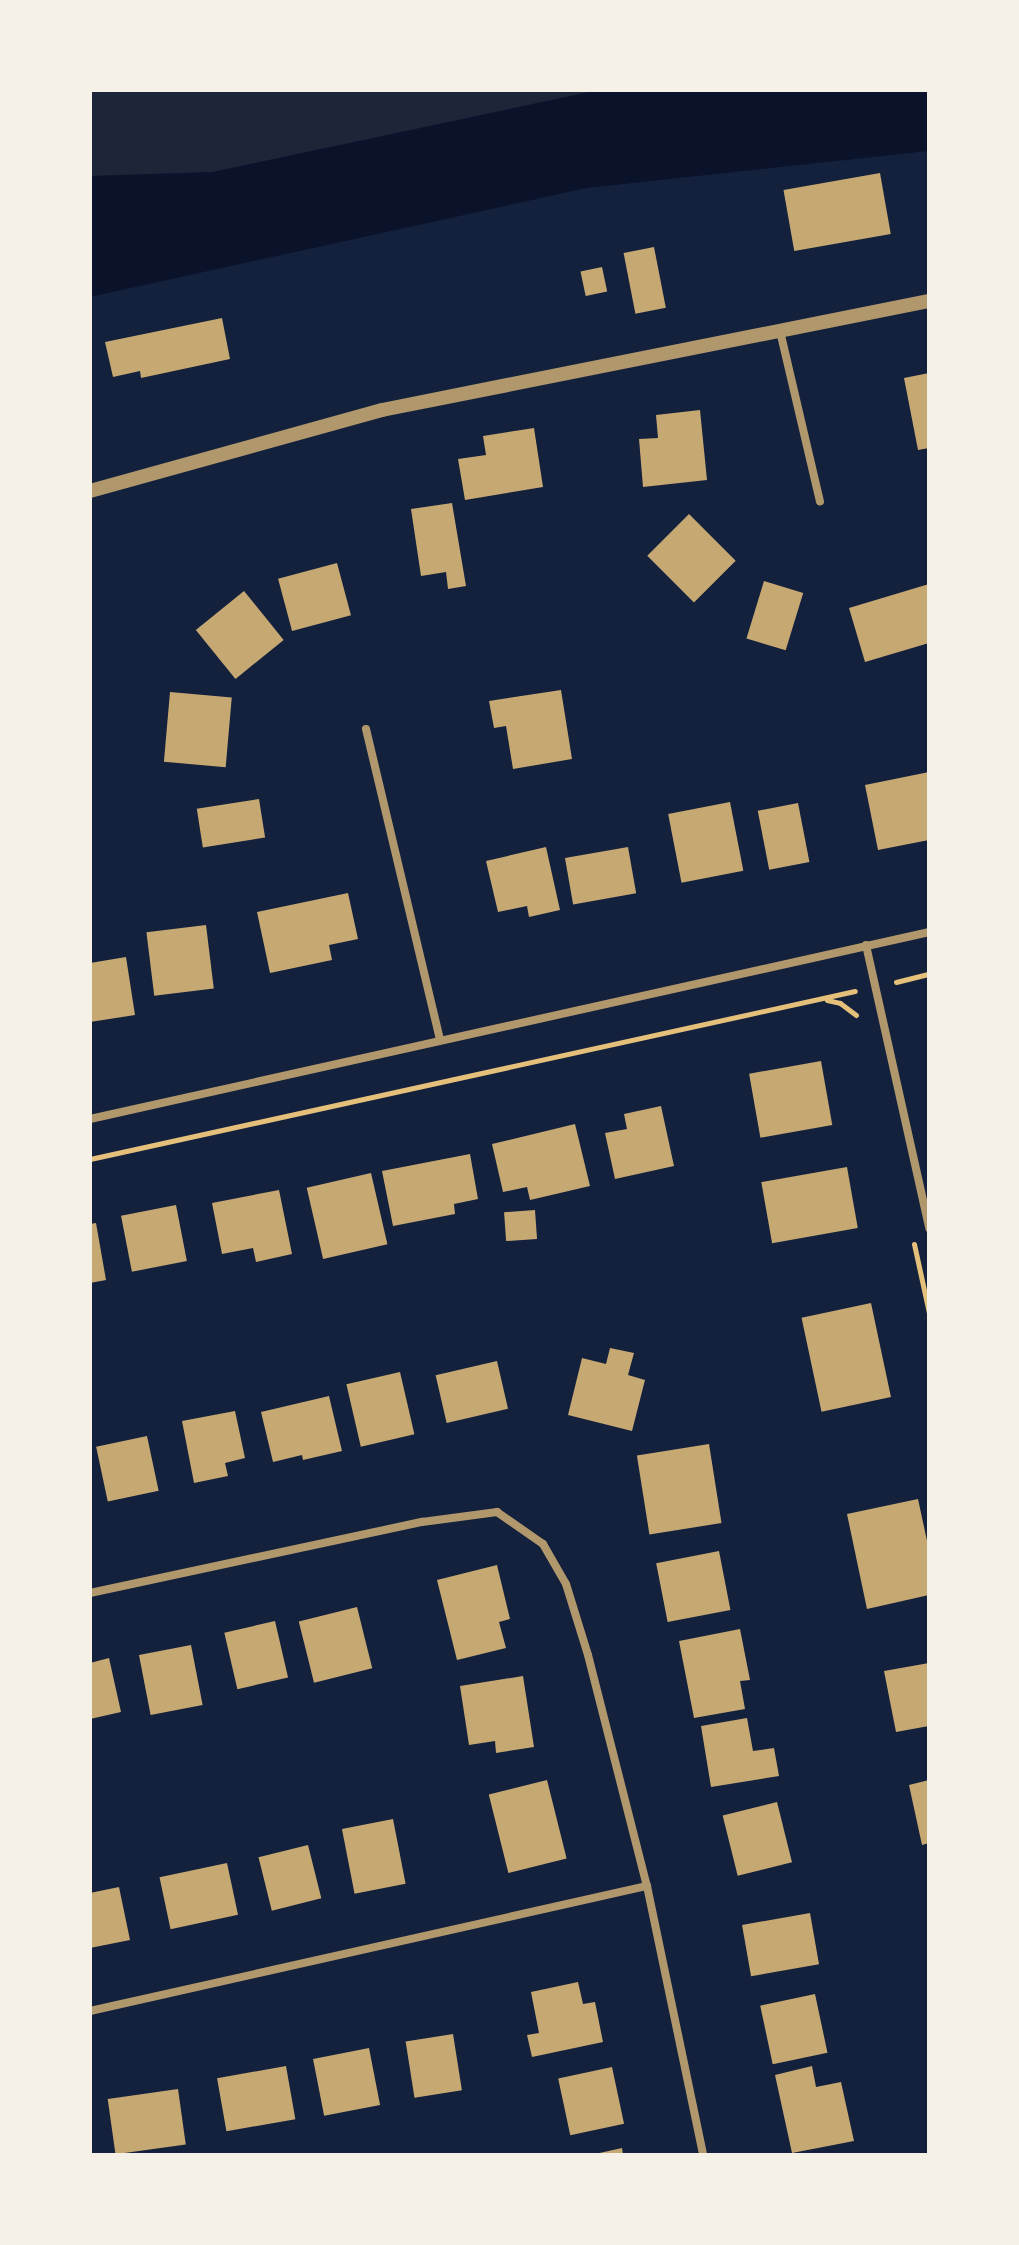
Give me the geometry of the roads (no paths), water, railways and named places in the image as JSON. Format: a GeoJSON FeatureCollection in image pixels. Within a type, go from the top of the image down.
{"type":"FeatureCollection","features":[{"type":"Feature","properties":{"kind":"street"},"geometry":{"type":"LineString","coordinates":[[90,491],[382,410],[929,301]]}},
{"type":"Feature","properties":{"kind":"street"},"geometry":{"type":"LineString","coordinates":[[780,331],[820,501]]}},
{"type":"Feature","properties":{"kind":"street"},"geometry":{"type":"LineString","coordinates":[[366,729],[440,1040]]}},
{"type":"Feature","properties":{"kind":"street"},"geometry":{"type":"LineString","coordinates":[[90,1119],[929,933]]}},
{"type":"Feature","properties":{"kind":"street"},"geometry":{"type":"LineString","coordinates":[[866,945],[929,1228]]}},
{"type":"Feature","properties":{"kind":"street"},"geometry":{"type":"LineString","coordinates":[[90,1593],[422,1522],[497,1512],[543,1544],[566,1584],[647,1886],[703,2155]]}},
{"type":"Feature","properties":{"kind":"street"},"geometry":{"type":"LineString","coordinates":[[90,2011],[647,1886]]}}]}
